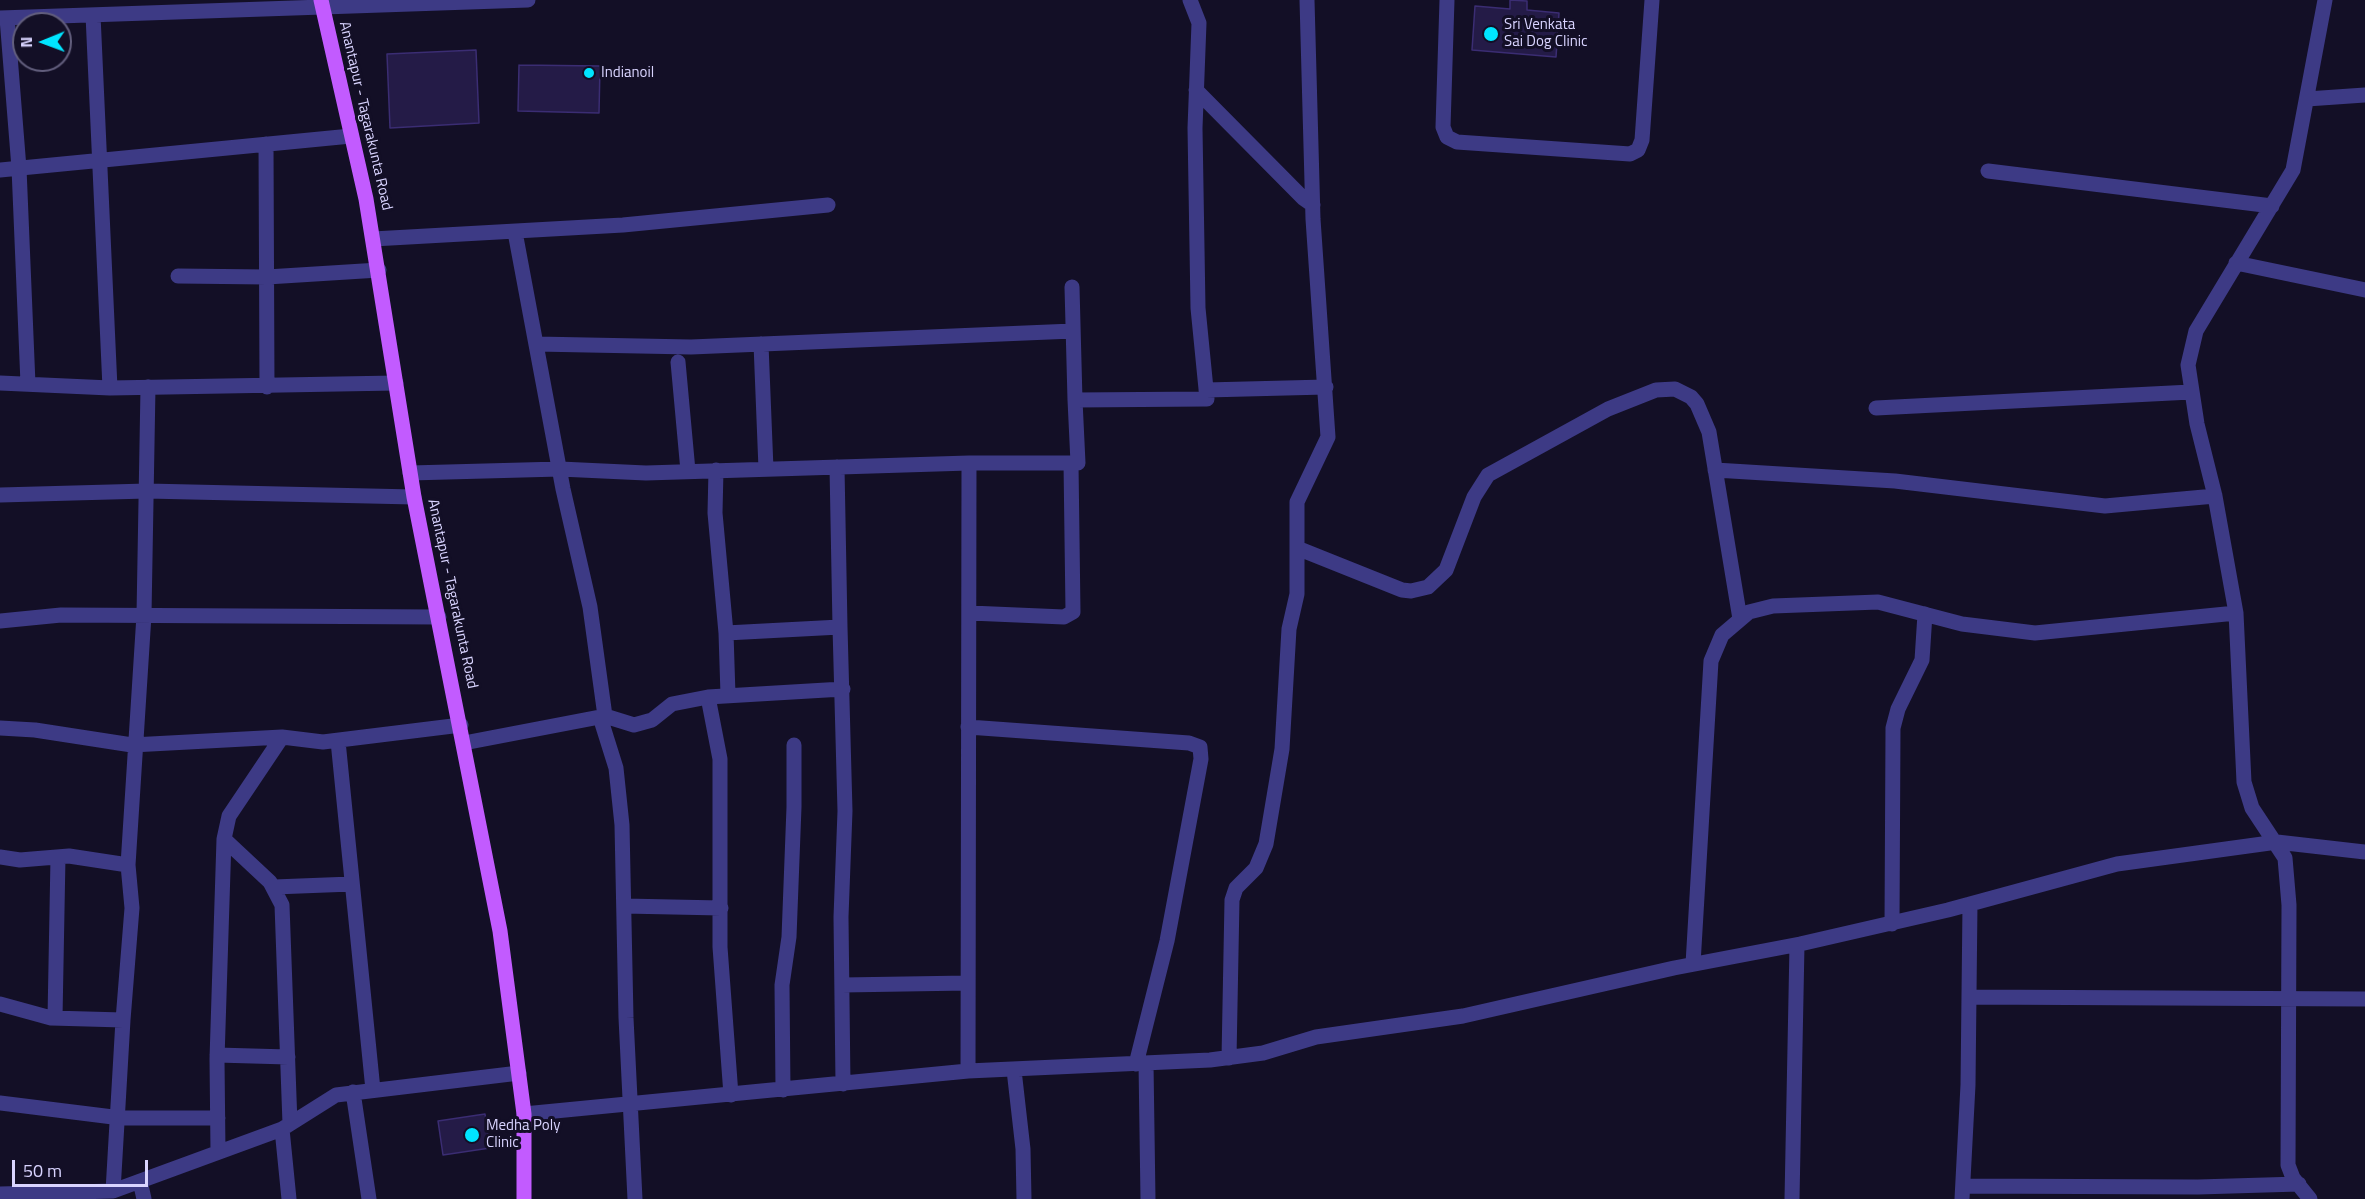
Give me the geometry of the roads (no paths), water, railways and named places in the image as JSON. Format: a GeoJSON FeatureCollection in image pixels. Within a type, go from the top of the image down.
{"type":"FeatureCollection","features":[{"type":"Feature","properties":{"kind":"main road","name":"Anantapur - Tagarakunta Road"},"geometry":{"type":"LineString","coordinates":[[322,3],[374,239],[414,497],[500,931],[524,1114],[524,1199]]}},
{"type":"Feature","properties":{"kind":"street"},"geometry":{"type":"LineString","coordinates":[[28,384],[19,168],[4,18],[322,3],[528,0]]}},
{"type":"Feature","properties":{"kind":"street"},"geometry":{"type":"LineString","coordinates":[[1075,400],[1207,399],[1198,308],[1196,90],[1199,23],[1190,0]]}},
{"type":"Feature","properties":{"kind":"street"},"geometry":{"type":"LineString","coordinates":[[1229,1058],[1232,900],[1236,888],[1256,868],[1266,844],[1282,749],[1289,629],[1297,594],[1298,495],[1310,479],[1328,437],[1313,205],[1307,0]]}},
{"type":"Feature","properties":{"kind":"street"},"geometry":{"type":"LineString","coordinates":[[1447,0],[1443,127],[1447,137],[1457,142],[1630,154],[1638,150],[1642,140],[1653,0]]}},
{"type":"Feature","properties":{"kind":"street"},"geometry":{"type":"LineString","coordinates":[[2310,1199],[2289,1171],[2288,1165],[2288,886],[2285,858],[2277,842],[2252,808],[2244,782],[2236,613],[2216,496],[2191,392],[2188,365],[2193,340],[2236,263],[2293,170],[2325,0]]}},
{"type":"Feature","properties":{"kind":"street"},"geometry":{"type":"LineString","coordinates":[[93,15],[110,387]]}},
{"type":"Feature","properties":{"kind":"street"},"geometry":{"type":"LineString","coordinates":[[1196,90],[1303,198],[1313,205]]}},
{"type":"Feature","properties":{"kind":"street"},"geometry":{"type":"LineString","coordinates":[[2307,99],[2365,95]]}},
{"type":"Feature","properties":{"kind":"street"},"geometry":{"type":"LineString","coordinates":[[0,170],[351,136]]}},
{"type":"Feature","properties":{"kind":"street"},"geometry":{"type":"LineString","coordinates":[[266,144],[267,387]]}},
{"type":"Feature","properties":{"kind":"street"},"geometry":{"type":"LineString","coordinates":[[1988,171],[2272,206]]}},
{"type":"Feature","properties":{"kind":"street"},"geometry":{"type":"LineString","coordinates":[[374,239],[515,232],[828,205]]}},
{"type":"Feature","properties":{"kind":"street"},"geometry":{"type":"LineString","coordinates":[[515,232],[560,469],[590,607],[603,717],[617,778],[635,1199]]}},
{"type":"Feature","properties":{"kind":"street"},"geometry":{"type":"LineString","coordinates":[[2236,263],[2365,290]]}},
{"type":"Feature","properties":{"kind":"street"},"geometry":{"type":"LineString","coordinates":[[178,276],[267,277],[379,270]]}},
{"type":"Feature","properties":{"kind":"street"},"geometry":{"type":"LineString","coordinates":[[411,473],[560,469],[646,473],[969,463],[1078,463],[1072,287]]}},
{"type":"Feature","properties":{"kind":"street"},"geometry":{"type":"LineString","coordinates":[[536,344],[632,348],[1073,331]]}},
{"type":"Feature","properties":{"kind":"street"},"geometry":{"type":"LineString","coordinates":[[761,344],[766,469]]}},
{"type":"Feature","properties":{"kind":"street"},"geometry":{"type":"LineString","coordinates":[[678,362],[688,471]]}},
{"type":"Feature","properties":{"kind":"street"},"geometry":{"type":"LineString","coordinates":[[0,383],[110,387],[267,387],[396,383]]}},
{"type":"Feature","properties":{"kind":"street"},"geometry":{"type":"LineString","coordinates":[[113,1191],[116,1118],[132,908],[128,865],[144,615],[148,387]]}},
{"type":"Feature","properties":{"kind":"street"},"geometry":{"type":"LineString","coordinates":[[1206,390],[1326,387]]}},
{"type":"Feature","properties":{"kind":"street"},"geometry":{"type":"LineString","coordinates":[[1297,548],[1402,590],[1411,591],[1428,587],[1446,570],[1474,497],[1488,475],[1608,409],[1656,390],[1675,389],[1691,397],[1697,404],[1709,432],[1740,619]]}},
{"type":"Feature","properties":{"kind":"street"},"geometry":{"type":"LineString","coordinates":[[1875,408],[2191,392]]}},
{"type":"Feature","properties":{"kind":"street"},"geometry":{"type":"LineString","coordinates":[[968,1071],[969,463]]}},
{"type":"Feature","properties":{"kind":"street"},"geometry":{"type":"LineString","coordinates":[[970,613],[1064,617],[1073,612],[1071,463]]}},
{"type":"Feature","properties":{"kind":"street"},"geometry":{"type":"LineString","coordinates":[[837,467],[845,811],[843,1084]]}},
{"type":"Feature","properties":{"kind":"street"},"geometry":{"type":"LineString","coordinates":[[716,470],[716,523],[726,633],[728,695]]}},
{"type":"Feature","properties":{"kind":"street"},"geometry":{"type":"LineString","coordinates":[[1715,470],[1895,481],[2105,506],[2216,496]]}},
{"type":"Feature","properties":{"kind":"street"},"geometry":{"type":"LineString","coordinates":[[0,495],[147,491],[414,497]]}},
{"type":"Feature","properties":{"kind":"street"},"geometry":{"type":"LineString","coordinates":[[1693,964],[1711,661],[1722,635],[1740,619],[1759,609],[1773,606],[1867,601],[1890,604],[1972,626],[2035,633],[2236,613]]}},
{"type":"Feature","properties":{"kind":"street"},"geometry":{"type":"LineString","coordinates":[[1892,924],[1893,728],[1898,709],[1922,660],[1925,614]]}},
{"type":"Feature","properties":{"kind":"street"},"geometry":{"type":"LineString","coordinates":[[0,621],[61,615],[439,617]]}},
{"type":"Feature","properties":{"kind":"street"},"geometry":{"type":"LineString","coordinates":[[726,633],[840,627]]}},
{"type":"Feature","properties":{"kind":"street"},"geometry":{"type":"LineString","coordinates":[[464,743],[603,717],[634,725],[652,720],[672,704],[708,697],[843,689]]}},
{"type":"Feature","properties":{"kind":"street"},"geometry":{"type":"LineString","coordinates":[[708,697],[720,759],[720,957],[731,1095]]}},
{"type":"Feature","properties":{"kind":"street"},"geometry":{"type":"LineString","coordinates":[[0,728],[34,730],[136,745],[282,737],[323,742],[461,725]]}},
{"type":"Feature","properties":{"kind":"street"},"geometry":{"type":"LineString","coordinates":[[968,727],[1189,743],[1200,747],[1201,759],[1141,1064],[1148,1199]]}},
{"type":"Feature","properties":{"kind":"street"},"geometry":{"type":"LineString","coordinates":[[218,1152],[217,1056],[224,839],[230,816],[282,737]]}},
{"type":"Feature","properties":{"kind":"street"},"geometry":{"type":"LineString","coordinates":[[338,741],[373,1090]]}},
{"type":"Feature","properties":{"kind":"street"},"geometry":{"type":"LineString","coordinates":[[783,1090],[782,985],[790,925],[794,745]]}},
{"type":"Feature","properties":{"kind":"street"},"geometry":{"type":"LineString","coordinates":[[224,839],[274,887],[283,914],[288,1057],[286,1126],[289,1199]]}},
{"type":"Feature","properties":{"kind":"street"},"geometry":{"type":"LineString","coordinates":[[524,1114],[968,1071],[1229,1058],[1263,1053],[1316,1037],[1463,1016],[1693,964],[1797,945],[1892,924],[2117,864],[2277,842],[2365,852]]}},
{"type":"Feature","properties":{"kind":"street"},"geometry":{"type":"LineString","coordinates":[[0,857],[20,860],[69,856],[128,865]]}},
{"type":"Feature","properties":{"kind":"street"},"geometry":{"type":"LineString","coordinates":[[55,1018],[58,857]]}},
{"type":"Feature","properties":{"kind":"street"},"geometry":{"type":"LineString","coordinates":[[274,887],[352,884]]}},
{"type":"Feature","properties":{"kind":"street"},"geometry":{"type":"LineString","coordinates":[[1970,904],[1962,1193],[2072,1193],[2299,1184]]}},
{"type":"Feature","properties":{"kind":"street"},"geometry":{"type":"LineString","coordinates":[[624,906],[721,908]]}},
{"type":"Feature","properties":{"kind":"street"},"geometry":{"type":"LineString","coordinates":[[1792,1199],[1797,945]]}},
{"type":"Feature","properties":{"kind":"street"},"geometry":{"type":"LineString","coordinates":[[842,986],[968,983]]}},
{"type":"Feature","properties":{"kind":"street"},"geometry":{"type":"LineString","coordinates":[[1969,997],[2365,999]]}},
{"type":"Feature","properties":{"kind":"street"},"geometry":{"type":"LineString","coordinates":[[0,1004],[55,1018],[123,1020]]}},
{"type":"Feature","properties":{"kind":"street"},"geometry":{"type":"LineString","coordinates":[[217,1056],[288,1057]]}},
{"type":"Feature","properties":{"kind":"street"},"geometry":{"type":"LineString","coordinates":[[1014,1070],[1023,1149],[1024,1199]]}},
{"type":"Feature","properties":{"kind":"street"},"geometry":{"type":"LineString","coordinates":[[0,1194],[113,1191],[286,1126],[329,1097],[353,1092],[519,1073]]}},
{"type":"Feature","properties":{"kind":"street"},"geometry":{"type":"LineString","coordinates":[[353,1092],[369,1199]]}},
{"type":"Feature","properties":{"kind":"street"},"geometry":{"type":"LineString","coordinates":[[0,1103],[116,1118],[218,1118]]}},
{"type":"Feature","properties":{"kind":"street"},"geometry":{"type":"LineString","coordinates":[[140,1181],[144,1199]]}},
{"type":"Feature","properties":{"kind":"place","name":"Sri Venkata Sai Dog Clinic"},"geometry":{"type":"Point","coordinates":[1491,34]}},
{"type":"Feature","properties":{"kind":"place","name":"Indianoil"},"geometry":{"type":"Point","coordinates":[589,73]}},
{"type":"Feature","properties":{"kind":"place","name":"Medha Poly Clinic"},"geometry":{"type":"Point","coordinates":[472,1135]}}]}
